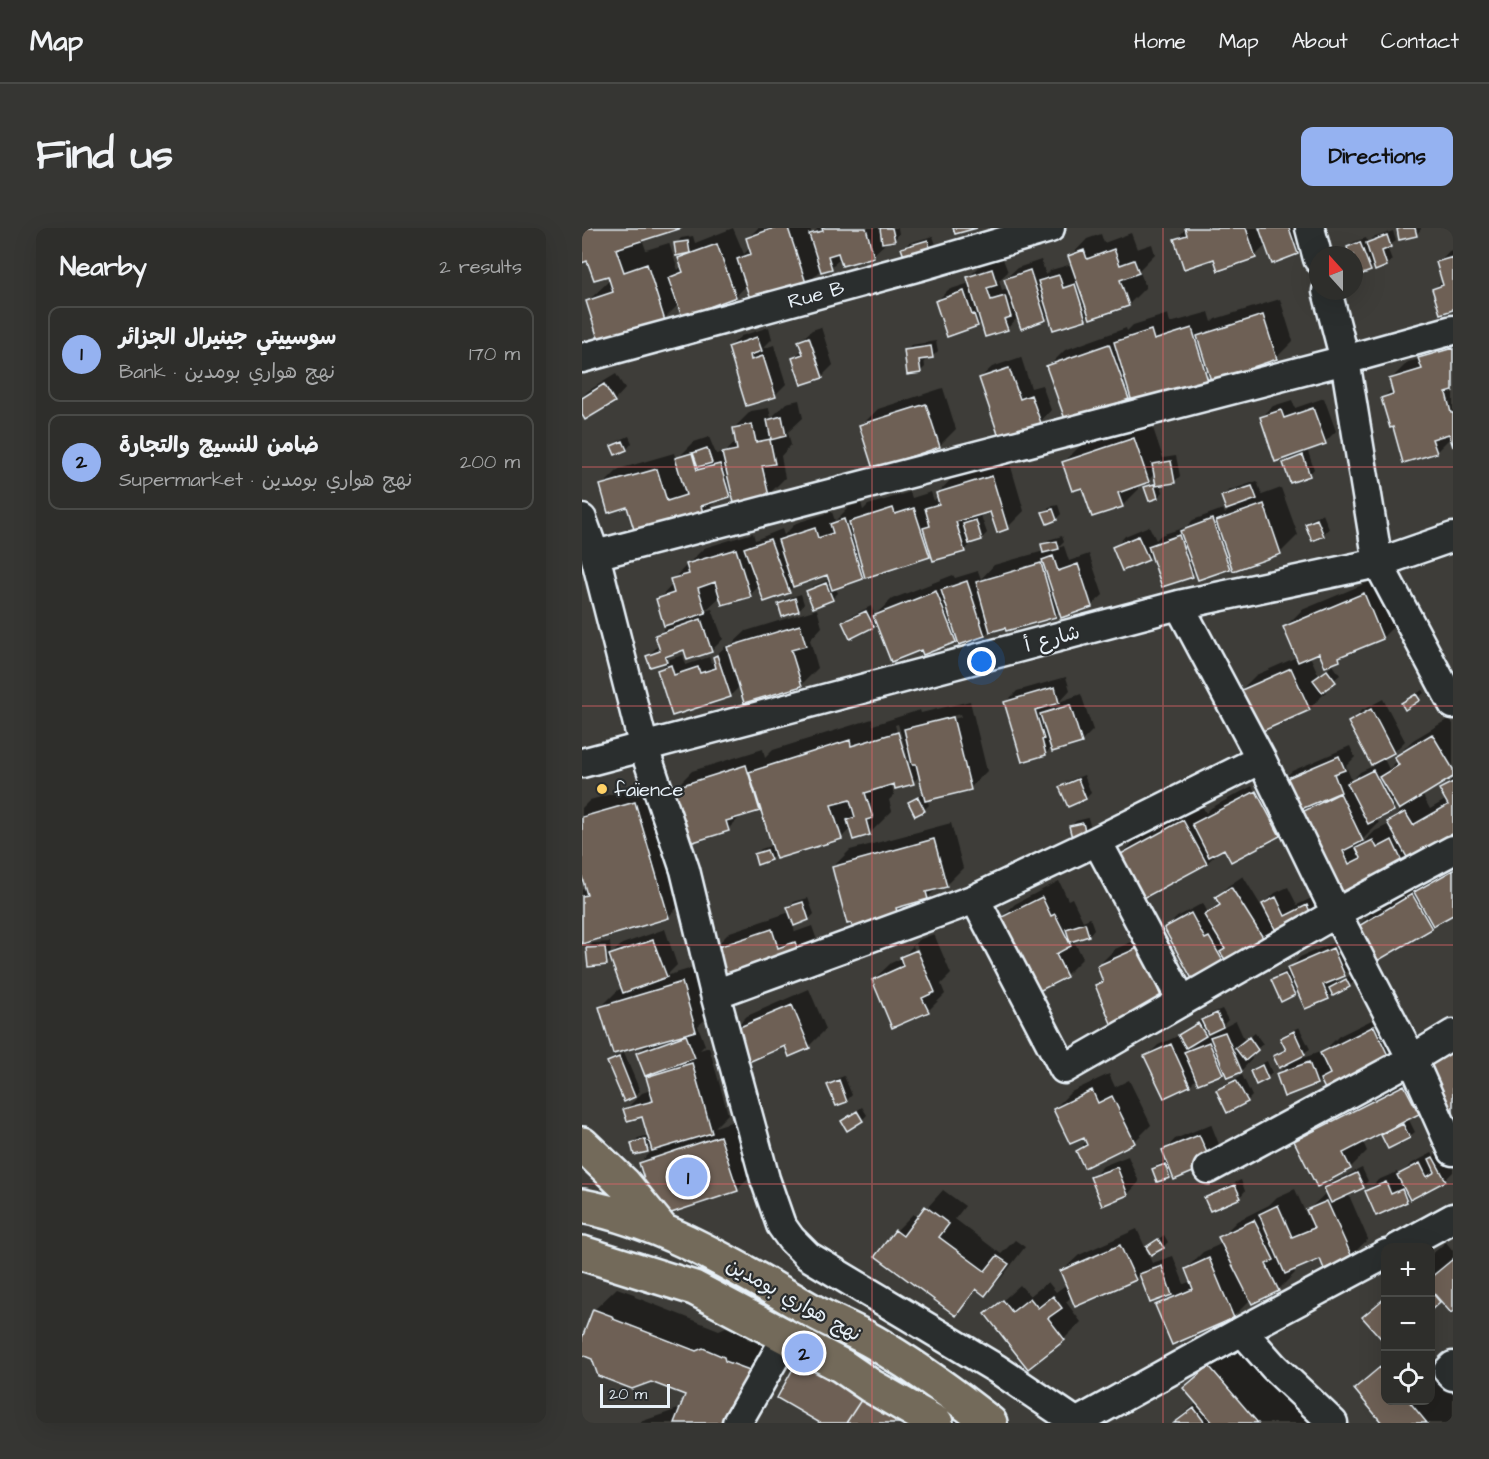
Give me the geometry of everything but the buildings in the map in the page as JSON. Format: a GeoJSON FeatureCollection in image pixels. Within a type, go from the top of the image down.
{"type":"FeatureCollection","features":[{"type":"Feature","properties":{"kind":"main road"},"geometry":{"type":"LineString","coordinates":[[582,1144],[624,1184],[661,1229]]}},
{"type":"Feature","properties":{"kind":"main road","name":"نهج هواري بومدين"},"geometry":{"type":"LineString","coordinates":[[582,1206],[661,1229],[729,1263],[811,1310],[881,1346],[951,1393],[990,1423]]}},
{"type":"Feature","properties":{"kind":"main road","name":"نهج هواري بومدين"},"geometry":{"type":"LineString","coordinates":[[582,1253],[694,1288],[842,1366],[871,1386],[936,1423]]}},
{"type":"Feature","properties":{"kind":"street","name":"Rue B"},"geometry":{"type":"LineString","coordinates":[[582,358],[920,266],[1050,228]]}},
{"type":"Feature","properties":{"kind":"street"},"geometry":{"type":"LineString","coordinates":[[1310,228],[1315,246]]}},
{"type":"Feature","properties":{"kind":"street"},"geometry":{"type":"LineString","coordinates":[[1329,300],[1345,360],[1378,562],[1453,704]]}},
{"type":"Feature","properties":{"kind":"street"},"geometry":{"type":"LineString","coordinates":[[595,555],[1453,330]]}},
{"type":"Feature","properties":{"kind":"street"},"geometry":{"type":"LineString","coordinates":[[582,519],[595,555],[644,748],[685,870],[715,994],[765,1179],[781,1225],[808,1256],[997,1369],[1077,1423],[1381,1257]]}},
{"type":"Feature","properties":{"kind":"street","name":"شارع أ"},"geometry":{"type":"LineString","coordinates":[[582,763],[1179,605],[1378,562],[1453,537]]}},
{"type":"Feature","properties":{"kind":"street"},"geometry":{"type":"LineString","coordinates":[[1179,605],[1261,759],[1336,913],[1412,1059],[1453,1151]]}},
{"type":"Feature","properties":{"kind":"street"},"geometry":{"type":"LineString","coordinates":[[715,994],[975,899],[1261,759]]}},
{"type":"Feature","properties":{"kind":"street"},"geometry":{"type":"LineString","coordinates":[[1097,841],[1182,1001]]}},
{"type":"Feature","properties":{"kind":"street"},"geometry":{"type":"LineString","coordinates":[[975,899],[1064,1069],[1336,913],[1453,850]]}},
{"type":"Feature","properties":{"kind":"street"},"geometry":{"type":"LineString","coordinates":[[1208,1169],[1453,1035]]}},
{"type":"Feature","properties":{"kind":"street"},"geometry":{"type":"LineString","coordinates":[[1407,1243],[1453,1218]]}},
{"type":"Feature","properties":{"kind":"street"},"geometry":{"type":"LineString","coordinates":[[1242,1331],[1274,1367],[1333,1423]]}},
{"type":"Feature","properties":{"kind":"street"},"geometry":{"type":"LineString","coordinates":[[736,1423],[786,1338]]}},
{"type":"Feature","properties":{"kind":"street"},"geometry":{"type":"LineString","coordinates":[[1453,1366],[1448,1371],[1453,1376]]}},
{"type":"Feature","properties":{"kind":"place","name":"faïence"},"geometry":{"type":"Point","coordinates":[602,789]}},
{"type":"Feature","properties":{"kind":"place","name":"سوسييتي جينيرال الجزائر"},"geometry":{"type":"Point","coordinates":[688,1177]}},
{"type":"Feature","properties":{"kind":"place","name":"ضامن للنسيج والتجارة"},"geometry":{"type":"Point","coordinates":[804,1353]}}]}
